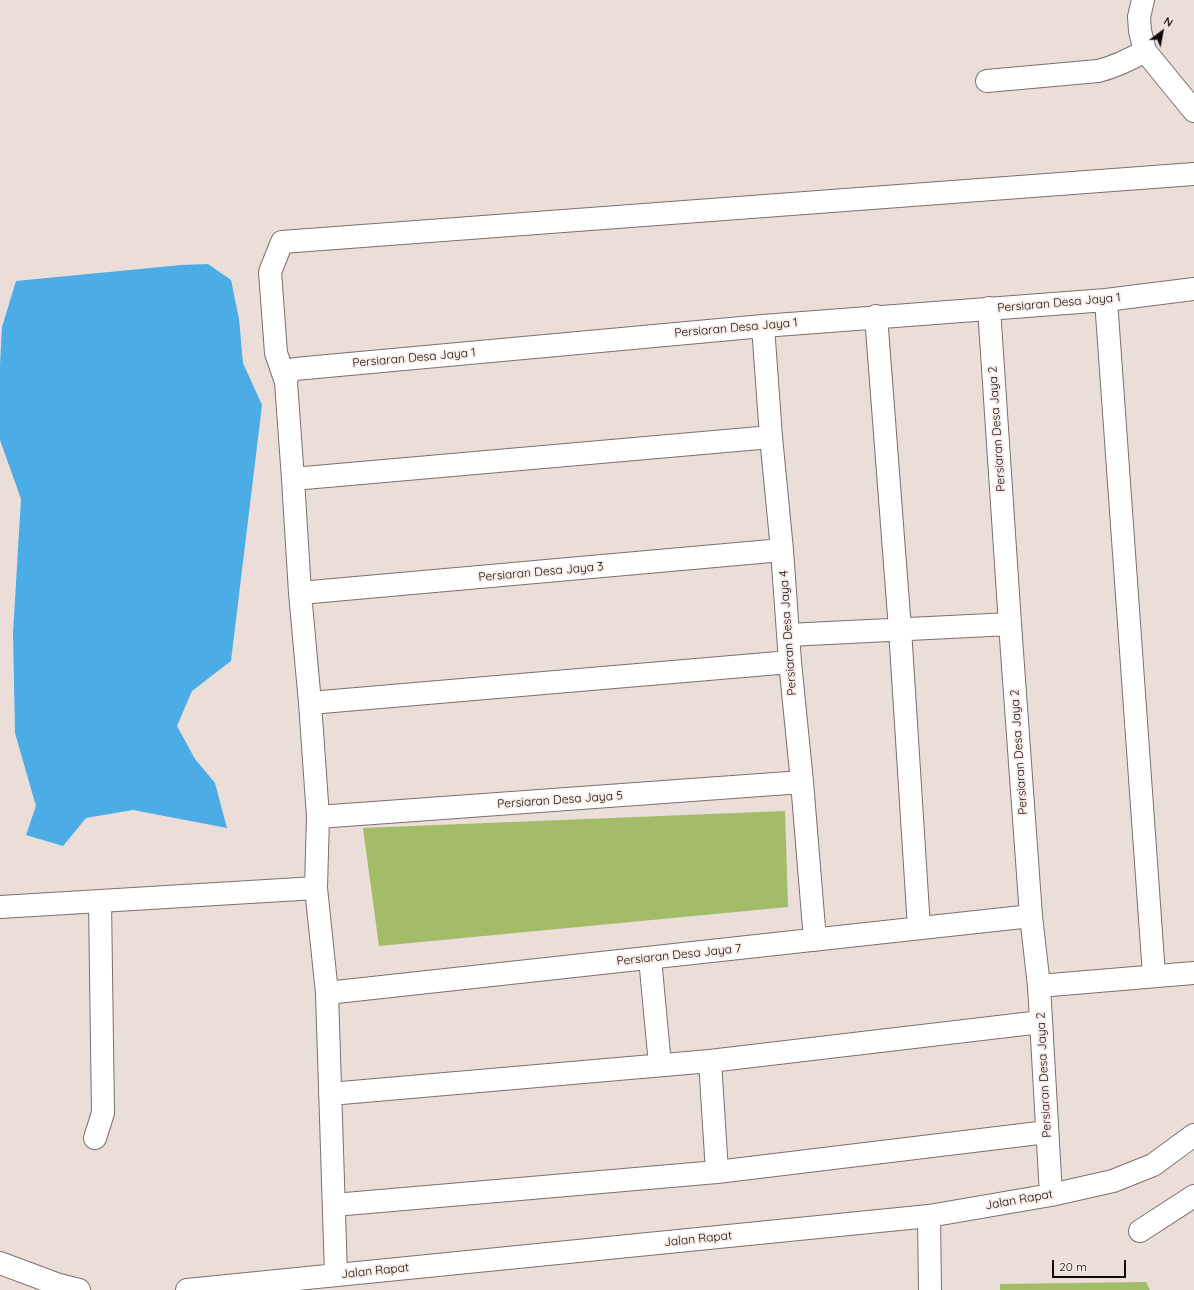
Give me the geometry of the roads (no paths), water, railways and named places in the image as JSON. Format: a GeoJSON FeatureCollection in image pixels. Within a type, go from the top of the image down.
{"type":"FeatureCollection","features":[{"type":"Feature","properties":{"kind":"street"},"geometry":{"type":"LineString","coordinates":[[1143,0],[1139,17],[1140,31],[1145,51],[1194,111]]}},
{"type":"Feature","properties":{"kind":"street"},"geometry":{"type":"LineString","coordinates":[[987,82],[1098,71],[1123,63],[1145,51]]}},
{"type":"Feature","properties":{"kind":"street"},"geometry":{"type":"LineString","coordinates":[[336,1275],[327,993],[316,888],[318,817],[310,702],[300,594],[286,382],[276,353],[270,272],[282,242],[1194,174]]}},
{"type":"Feature","properties":{"kind":"street","name":"Persiaran Desa Jaya 1"},"geometry":{"type":"LineString","coordinates":[[286,382],[288,376],[295,370],[876,316],[1106,300],[1194,289]]}},
{"type":"Feature","properties":{"kind":"street"},"geometry":{"type":"LineString","coordinates":[[1106,300],[1154,975]]}},
{"type":"Feature","properties":{"kind":"street","name":"Persiaran Desa Jaya 2"},"geometry":{"type":"LineString","coordinates":[[989,308],[1031,916],[1039,986],[1051,1195]]}},
{"type":"Feature","properties":{"kind":"street"},"geometry":{"type":"LineString","coordinates":[[876,316],[900,629],[919,928]]}},
{"type":"Feature","properties":{"kind":"street","name":"Persiaran Desa Jaya 4"},"geometry":{"type":"LineString","coordinates":[[763,326],[790,662],[802,782],[815,940]]}},
{"type":"Feature","properties":{"kind":"street"},"geometry":{"type":"LineString","coordinates":[[293,479],[771,437]]}},
{"type":"Feature","properties":{"kind":"street","name":"Persiaran Desa Jaya 3"},"geometry":{"type":"LineString","coordinates":[[300,594],[782,550]]}},
{"type":"Feature","properties":{"kind":"street"},"geometry":{"type":"LineString","coordinates":[[788,635],[1010,624]]}},
{"type":"Feature","properties":{"kind":"street"},"geometry":{"type":"LineString","coordinates":[[310,702],[790,662]]}},
{"type":"Feature","properties":{"kind":"street","name":"Persiaran Desa Jaya 5"},"geometry":{"type":"LineString","coordinates":[[318,817],[802,782]]}},
{"type":"Feature","properties":{"kind":"street"},"geometry":{"type":"LineString","coordinates":[[0,908],[316,888]]}},
{"type":"Feature","properties":{"kind":"street"},"geometry":{"type":"LineString","coordinates":[[95,1138],[103,1113],[100,901]]}},
{"type":"Feature","properties":{"kind":"street","name":"Persiaran Desa Jaya 7"},"geometry":{"type":"LineString","coordinates":[[327,993],[1031,916]]}},
{"type":"Feature","properties":{"kind":"street"},"geometry":{"type":"LineString","coordinates":[[650,958],[660,1065]]}},
{"type":"Feature","properties":{"kind":"street"},"geometry":{"type":"LineString","coordinates":[[1039,986],[1194,972]]}},
{"type":"Feature","properties":{"kind":"street"},"geometry":{"type":"LineString","coordinates":[[330,1094],[710,1061],[1041,1022]]}},
{"type":"Feature","properties":{"kind":"street"},"geometry":{"type":"LineString","coordinates":[[710,1061],[717,1172]]}},
{"type":"Feature","properties":{"kind":"street"},"geometry":{"type":"LineString","coordinates":[[334,1205],[717,1172],[1047,1132]]}},
{"type":"Feature","properties":{"kind":"street","name":"Jalan Rapat"},"geometry":{"type":"LineString","coordinates":[[186,1290],[929,1216],[1051,1195],[1113,1181],[1153,1165],[1194,1135]]}},
{"type":"Feature","properties":{"kind":"street"},"geometry":{"type":"LineString","coordinates":[[1140,1231],[1194,1196]]}},
{"type":"Feature","properties":{"kind":"street"},"geometry":{"type":"LineString","coordinates":[[929,1216],[930,1290]]}},
{"type":"Feature","properties":{"kind":"street"},"geometry":{"type":"LineString","coordinates":[[0,1263],[59,1285],[79,1290]]}},
{"type":"Feature","properties":{"kind":"water"},"geometry":{"type":"Polygon","coordinates":[[[208,264],[231,280],[239,319],[243,363],[262,405],[231,661],[192,691],[177,726],[195,759],[215,783],[227,828],[133,810],[86,818],[63,846],[26,835],[36,806],[15,733],[13,633],[21,499],[0,440],[0,365],[2,327],[16,281],[181,265],[208,264]]]}}]}
